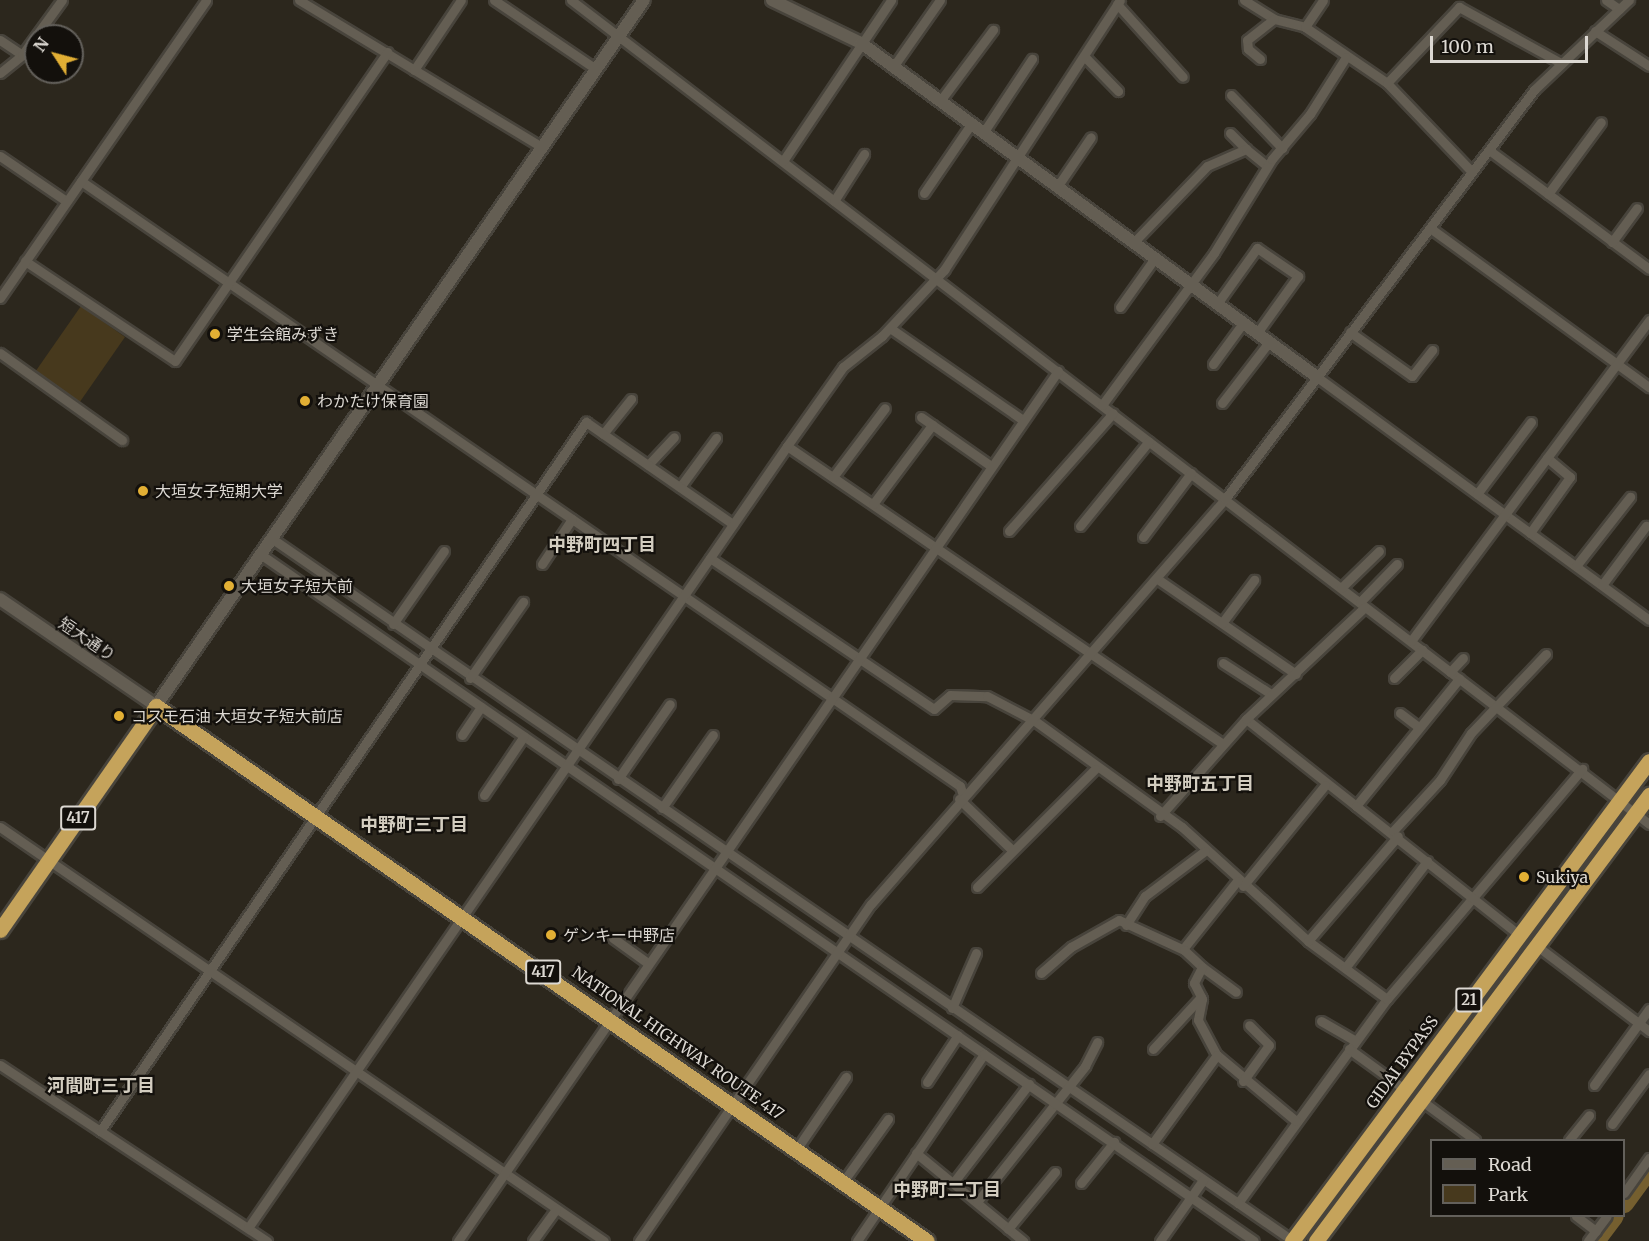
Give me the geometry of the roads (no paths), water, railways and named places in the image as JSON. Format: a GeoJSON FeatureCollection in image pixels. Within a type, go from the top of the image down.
{"type":"FeatureCollection","features":[{"type":"Feature","properties":{"kind":"highway","name":"NATIONAL HIGHWAY ROUTE 417"},"geometry":{"type":"LineString","coordinates":[[156,706],[845,1179],[927,1241]]}},
{"type":"Feature","properties":{"kind":"highway","name":"417"},"geometry":{"type":"LineString","coordinates":[[0,930],[156,706]]}},
{"type":"Feature","properties":{"kind":"highway","name":"GIDAI BYPASS"},"geometry":{"type":"LineString","coordinates":[[1293,1241],[1518,934],[1649,761]]}},
{"type":"Feature","properties":{"kind":"highway","name":"21"},"geometry":{"type":"LineString","coordinates":[[1316,1241],[1649,795]]}},
{"type":"Feature","properties":{"kind":"street"},"geometry":{"type":"LineString","coordinates":[[0,73],[22,55],[62,0]]}},
{"type":"Feature","properties":{"kind":"street"},"geometry":{"type":"LineString","coordinates":[[0,298],[206,0]]}},
{"type":"Feature","properties":{"kind":"street"},"geometry":{"type":"LineString","coordinates":[[299,0],[542,147]]}},
{"type":"Feature","properties":{"kind":"street"},"geometry":{"type":"LineString","coordinates":[[414,70],[461,0]]}},
{"type":"Feature","properties":{"kind":"street"},"geometry":{"type":"LineString","coordinates":[[494,0],[596,69]]}},
{"type":"Feature","properties":{"kind":"street"},"geometry":{"type":"LineString","coordinates":[[571,0],[1496,707],[1582,769],[1649,824]]}},
{"type":"Feature","properties":{"kind":"street"},"geometry":{"type":"LineString","coordinates":[[156,706],[379,388],[644,0]]}},
{"type":"Feature","properties":{"kind":"street"},"geometry":{"type":"LineString","coordinates":[[772,0],[861,43],[1649,620]]}},
{"type":"Feature","properties":{"kind":"street"},"geometry":{"type":"LineString","coordinates":[[783,161],[891,0]]}},
{"type":"Feature","properties":{"kind":"street"},"geometry":{"type":"LineString","coordinates":[[893,66],[940,0]]}},
{"type":"Feature","properties":{"kind":"street"},"geometry":{"type":"LineString","coordinates":[[1244,0],[1274,19],[1305,27],[1346,57],[1387,82],[1472,172]]}},
{"type":"Feature","properties":{"kind":"street"},"geometry":{"type":"LineString","coordinates":[[1305,27],[1323,0]]}},
{"type":"Feature","properties":{"kind":"street"},"geometry":{"type":"LineString","coordinates":[[1606,0],[1619,9]]}},
{"type":"Feature","properties":{"kind":"street"},"geometry":{"type":"LineString","coordinates":[[639,1241],[843,944],[961,797],[1035,721],[1159,580],[1225,499],[1489,150],[1561,63],[1629,0]]}},
{"type":"Feature","properties":{"kind":"street"},"geometry":{"type":"LineString","coordinates":[[248,1228],[843,367],[890,328],[936,278],[1018,158],[1119,1],[1184,77]]}},
{"type":"Feature","properties":{"kind":"street"},"geometry":{"type":"LineString","coordinates":[[1387,82],[1459,7],[1561,63]]}},
{"type":"Feature","properties":{"kind":"street"},"geometry":{"type":"LineString","coordinates":[[1260,59],[1248,49],[1247,40],[1274,19]]}},
{"type":"Feature","properties":{"kind":"street"},"geometry":{"type":"LineString","coordinates":[[940,101],[993,30]]}},
{"type":"Feature","properties":{"kind":"street"},"geometry":{"type":"LineString","coordinates":[[1595,31],[1649,66]]}},
{"type":"Feature","properties":{"kind":"street"},"geometry":{"type":"LineString","coordinates":[[0,40],[22,55]]}},
{"type":"Feature","properties":{"kind":"street"},"geometry":{"type":"LineString","coordinates":[[25,261],[175,361],[387,52]]}},
{"type":"Feature","properties":{"kind":"street"},"geometry":{"type":"LineString","coordinates":[[1084,56],[1118,91]]}},
{"type":"Feature","properties":{"kind":"street"},"geometry":{"type":"LineString","coordinates":[[1102,405],[1191,285],[1267,166],[1346,57]]}},
{"type":"Feature","properties":{"kind":"street"},"geometry":{"type":"LineString","coordinates":[[983,133],[1032,59]]}},
{"type":"Feature","properties":{"kind":"street"},"geometry":{"type":"LineString","coordinates":[[1232,95],[1282,148]]}},
{"type":"Feature","properties":{"kind":"street"},"geometry":{"type":"LineString","coordinates":[[1548,194],[1601,122]]}},
{"type":"Feature","properties":{"kind":"street"},"geometry":{"type":"LineString","coordinates":[[924,193],[972,124]]}},
{"type":"Feature","properties":{"kind":"street"},"geometry":{"type":"LineString","coordinates":[[1230,134],[1267,166]]}},
{"type":"Feature","properties":{"kind":"street"},"geometry":{"type":"LineString","coordinates":[[1057,187],[1092,137]]}},
{"type":"Feature","properties":{"kind":"street"},"geometry":{"type":"LineString","coordinates":[[1133,243],[1207,166],[1246,148]]}},
{"type":"Feature","properties":{"kind":"street"},"geometry":{"type":"LineString","coordinates":[[1489,150],[1649,269]]}},
{"type":"Feature","properties":{"kind":"street"},"geometry":{"type":"LineString","coordinates":[[834,201],[864,154]]}},
{"type":"Feature","properties":{"kind":"street"},"geometry":{"type":"LineString","coordinates":[[0,156],[66,201]]}},
{"type":"Feature","properties":{"kind":"street"},"geometry":{"type":"LineString","coordinates":[[81,181],[960,786],[961,797],[1012,850]]}},
{"type":"Feature","properties":{"kind":"street"},"geometry":{"type":"LineString","coordinates":[[1612,242],[1637,208]]}},
{"type":"Feature","properties":{"kind":"street"},"geometry":{"type":"LineString","coordinates":[[1430,228],[1649,387]]}},
{"type":"Feature","properties":{"kind":"street"},"geometry":{"type":"LineString","coordinates":[[1217,304],[1257,248],[1298,276],[1257,333]]}},
{"type":"Feature","properties":{"kind":"street"},"geometry":{"type":"LineString","coordinates":[[1120,307],[1155,258]]}},
{"type":"Feature","properties":{"kind":"street"},"geometry":{"type":"LineString","coordinates":[[1411,641],[1649,320]]}},
{"type":"Feature","properties":{"kind":"street"},"geometry":{"type":"LineString","coordinates":[[1213,364],[1243,323]]}},
{"type":"Feature","properties":{"kind":"street"},"geometry":{"type":"LineString","coordinates":[[890,328],[1023,420]]}},
{"type":"Feature","properties":{"kind":"street"},"geometry":{"type":"LineString","coordinates":[[1350,332],[1412,376],[1432,350]]}},
{"type":"Feature","properties":{"kind":"street"},"geometry":{"type":"LineString","coordinates":[[1222,403],[1269,342]]}},
{"type":"Feature","properties":{"kind":"street"},"geometry":{"type":"LineString","coordinates":[[0,353],[122,440]]}},
{"type":"Feature","properties":{"kind":"street"},"geometry":{"type":"LineString","coordinates":[[458,1241],[935,546],[1058,371]]}},
{"type":"Feature","properties":{"kind":"street"},"geometry":{"type":"LineString","coordinates":[[603,434],[631,399]]}},
{"type":"Feature","properties":{"kind":"street"},"geometry":{"type":"LineString","coordinates":[[833,477],[885,408]]}},
{"type":"Feature","properties":{"kind":"street"},"geometry":{"type":"LineString","coordinates":[[1009,531],[1113,413]]}},
{"type":"Feature","properties":{"kind":"street"},"geometry":{"type":"LineString","coordinates":[[921,417],[992,466]]}},
{"type":"Feature","properties":{"kind":"street"},"geometry":{"type":"LineString","coordinates":[[100,1131],[586,422],[733,524]]}},
{"type":"Feature","properties":{"kind":"street"},"geometry":{"type":"LineString","coordinates":[[1477,494],[1531,422]]}},
{"type":"Feature","properties":{"kind":"street"},"geometry":{"type":"LineString","coordinates":[[873,504],[932,425]]}},
{"type":"Feature","properties":{"kind":"street"},"geometry":{"type":"LineString","coordinates":[[648,465],[674,437]]}},
{"type":"Feature","properties":{"kind":"street"},"geometry":{"type":"LineString","coordinates":[[680,487],[716,438]]}},
{"type":"Feature","properties":{"kind":"street"},"geometry":{"type":"LineString","coordinates":[[1080,526],[1149,441]]}},
{"type":"Feature","properties":{"kind":"street"},"geometry":{"type":"LineString","coordinates":[[787,446],[1223,744]]}},
{"type":"Feature","properties":{"kind":"street"},"geometry":{"type":"LineString","coordinates":[[1530,533],[1570,477],[1547,459]]}},
{"type":"Feature","properties":{"kind":"street"},"geometry":{"type":"LineString","coordinates":[[1143,537],[1191,473]]}},
{"type":"Feature","properties":{"kind":"street"},"geometry":{"type":"LineString","coordinates":[[1576,566],[1630,497]]}},
{"type":"Feature","properties":{"kind":"street"},"geometry":{"type":"LineString","coordinates":[[542,564],[572,519]]}},
{"type":"Feature","properties":{"kind":"street"},"geometry":{"type":"LineString","coordinates":[[1602,585],[1646,526]]}},
{"type":"Feature","properties":{"kind":"street"},"geometry":{"type":"LineString","coordinates":[[268,548],[393,624],[424,657],[481,707],[524,736],[618,779],[662,808],[720,860],[843,944],[984,1054],[1029,1084],[1062,1095],[1152,1144],[1254,1241]]}},
{"type":"Feature","properties":{"kind":"street"},"geometry":{"type":"LineString","coordinates":[[268,548],[424,657],[470,678],[573,759],[843,944],[952,1008],[1062,1095],[1114,1142],[1198,1188],[1238,1203],[1293,1241]]}},
{"type":"Feature","properties":{"kind":"street"},"geometry":{"type":"LineString","coordinates":[[393,624],[444,551]]}},
{"type":"Feature","properties":{"kind":"street"},"geometry":{"type":"LineString","coordinates":[[1341,588],[1379,551]]}},
{"type":"Feature","properties":{"kind":"street"},"geometry":{"type":"LineString","coordinates":[[710,558],[934,709],[951,695],[987,696],[1035,721],[1095,769],[1160,816],[1182,827],[1240,883],[1308,941],[1388,999]]}},
{"type":"Feature","properties":{"kind":"street"},"geometry":{"type":"LineString","coordinates":[[1160,816],[1246,719],[1271,694],[1296,674],[1363,604],[1397,564]]}},
{"type":"Feature","properties":{"kind":"street"},"geometry":{"type":"LineString","coordinates":[[1159,580],[1296,674]]}},
{"type":"Feature","properties":{"kind":"street"},"geometry":{"type":"LineString","coordinates":[[1222,623],[1254,580]]}},
{"type":"Feature","properties":{"kind":"street"},"geometry":{"type":"LineString","coordinates":[[470,678],[523,602]]}},
{"type":"Feature","properties":{"kind":"street","name":"短大通り"},"geometry":{"type":"LineString","coordinates":[[2,605],[156,706]]}},
{"type":"Feature","properties":{"kind":"street"},"geometry":{"type":"LineString","coordinates":[[1394,678],[1422,650]]}},
{"type":"Feature","properties":{"kind":"street"},"geometry":{"type":"LineString","coordinates":[[1308,941],[1496,707],[1546,654]]}},
{"type":"Feature","properties":{"kind":"street"},"geometry":{"type":"LineString","coordinates":[[1450,672],[1463,658]]}},
{"type":"Feature","properties":{"kind":"street"},"geometry":{"type":"LineString","coordinates":[[1223,663],[1271,694]]}},
{"type":"Feature","properties":{"kind":"street"},"geometry":{"type":"LineString","coordinates":[[1356,806],[1416,725],[1459,678]]}},
{"type":"Feature","properties":{"kind":"street"},"geometry":{"type":"LineString","coordinates":[[618,779],[670,704]]}},
{"type":"Feature","properties":{"kind":"street"},"geometry":{"type":"LineString","coordinates":[[462,735],[481,707]]}},
{"type":"Feature","properties":{"kind":"street"},"geometry":{"type":"LineString","coordinates":[[1401,713],[1416,725]]}},
{"type":"Feature","properties":{"kind":"street"},"geometry":{"type":"LineString","coordinates":[[1246,719],[1325,785],[1395,833],[1470,899],[1518,934]]}},
{"type":"Feature","properties":{"kind":"street"},"geometry":{"type":"LineString","coordinates":[[662,808],[713,735]]}},
{"type":"Feature","properties":{"kind":"street"},"geometry":{"type":"LineString","coordinates":[[484,795],[524,736]]}},
{"type":"Feature","properties":{"kind":"street"},"geometry":{"type":"LineString","coordinates":[[977,887],[1095,769]]}},
{"type":"Feature","properties":{"kind":"street"},"geometry":{"type":"LineString","coordinates":[[1238,1203],[1296,1120],[1388,999],[1582,769]]}},
{"type":"Feature","properties":{"kind":"street"},"geometry":{"type":"LineString","coordinates":[[1182,949],[1325,785]]}},
{"type":"Feature","properties":{"kind":"street"},"geometry":{"type":"LineString","coordinates":[[0,826],[604,1241]]}},
{"type":"Feature","properties":{"kind":"street"},"geometry":{"type":"LineString","coordinates":[[1126,925],[1145,896],[1205,851]]}},
{"type":"Feature","properties":{"kind":"street"},"geometry":{"type":"LineString","coordinates":[[1345,968],[1427,861]]}},
{"type":"Feature","properties":{"kind":"street"},"geometry":{"type":"LineString","coordinates":[[1041,973],[1071,947],[1119,920],[1182,949],[1236,992]]}},
{"type":"Feature","properties":{"kind":"street"},"geometry":{"type":"LineString","coordinates":[[613,938],[649,964]]}},
{"type":"Feature","properties":{"kind":"street"},"geometry":{"type":"LineString","coordinates":[[1537,946],[1649,1031]]}},
{"type":"Feature","properties":{"kind":"street"},"geometry":{"type":"LineString","coordinates":[[952,1008],[976,953]]}},
{"type":"Feature","properties":{"kind":"street"},"geometry":{"type":"LineString","coordinates":[[1202,967],[1194,983],[1201,997],[1198,1020],[1217,1055],[1243,1081],[1296,1120]]}},
{"type":"Feature","properties":{"kind":"street"},"geometry":{"type":"LineString","coordinates":[[1153,1048],[1201,997]]}},
{"type":"Feature","properties":{"kind":"street"},"geometry":{"type":"LineString","coordinates":[[1594,1084],[1649,1009]]}},
{"type":"Feature","properties":{"kind":"street"},"geometry":{"type":"LineString","coordinates":[[1321,1021],[1404,1089]]}},
{"type":"Feature","properties":{"kind":"street"},"geometry":{"type":"LineString","coordinates":[[1243,1081],[1269,1045],[1249,1026]]}},
{"type":"Feature","properties":{"kind":"street"},"geometry":{"type":"LineString","coordinates":[[927,1082],[958,1035]]}},
{"type":"Feature","properties":{"kind":"street"},"geometry":{"type":"LineString","coordinates":[[977,1202],[1082,1070],[1097,1042]]}},
{"type":"Feature","properties":{"kind":"street"},"geometry":{"type":"LineString","coordinates":[[857,1241],[984,1054]]}},
{"type":"Feature","properties":{"kind":"street"},"geometry":{"type":"LineString","coordinates":[[1152,1144],[1217,1055]]}},
{"type":"Feature","properties":{"kind":"street"},"geometry":{"type":"LineString","coordinates":[[0,1065],[267,1241]]}},
{"type":"Feature","properties":{"kind":"street"},"geometry":{"type":"LineString","coordinates":[[1082,1070],[1091,1075]]}},
{"type":"Feature","properties":{"kind":"street"},"geometry":{"type":"LineString","coordinates":[[1612,1124],[1649,1074]]}},
{"type":"Feature","properties":{"kind":"street"},"geometry":{"type":"LineString","coordinates":[[798,1148],[846,1077]]}},
{"type":"Feature","properties":{"kind":"street"},"geometry":{"type":"LineString","coordinates":[[954,1182],[1029,1084]]}},
{"type":"Feature","properties":{"kind":"street"},"geometry":{"type":"LineString","coordinates":[[1422,1101],[1474,1139]]}},
{"type":"Feature","properties":{"kind":"street"},"geometry":{"type":"LineString","coordinates":[[1570,1139],[1589,1115]]}},
{"type":"Feature","properties":{"kind":"street"},"geometry":{"type":"LineString","coordinates":[[845,1179],[888,1119]]}},
{"type":"Feature","properties":{"kind":"street"},"geometry":{"type":"LineString","coordinates":[[1081,1183],[1114,1142]]}},
{"type":"Feature","properties":{"kind":"street"},"geometry":{"type":"LineString","coordinates":[[916,1153],[1023,1241]]}},
{"type":"Feature","properties":{"kind":"street"},"geometry":{"type":"LineString","coordinates":[[1625,1190],[1649,1158]]}},
{"type":"Feature","properties":{"kind":"street"},"geometry":{"type":"LineString","coordinates":[[1008,1228],[1055,1172]]}},
{"type":"Feature","properties":{"kind":"street"},"geometry":{"type":"LineString","coordinates":[[1160,1241],[1198,1188]]}},
{"type":"Feature","properties":{"kind":"street"},"geometry":{"type":"LineString","coordinates":[[533,1241],[556,1209]]}},
{"type":"Feature","properties":{"kind":"street"},"geometry":{"type":"LineString","coordinates":[[1578,1217],[1596,1231]]}},
{"type":"Feature","properties":{"kind":"street"},"geometry":{"type":"LineString","coordinates":[[1588,1241],[1606,1217]]}},
{"type":"Feature","properties":{"kind":"waterway"},"geometry":{"type":"LineString","coordinates":[[1625,1202],[1649,1169]]}},
{"type":"Feature","properties":{"kind":"waterway"},"geometry":{"type":"LineString","coordinates":[[1595,1241],[1613,1217]]}},
{"type":"Feature","properties":{"kind":"place","name":"学生会館みずき"},"geometry":{"type":"Point","coordinates":[215,334]}},
{"type":"Feature","properties":{"kind":"place","name":"わかたけ保育園"},"geometry":{"type":"Point","coordinates":[305,401]}},
{"type":"Feature","properties":{"kind":"place","name":"大垣女子短期大学"},"geometry":{"type":"Point","coordinates":[143,491]}},
{"type":"Feature","properties":{"kind":"place","name":"大垣女子短大前"},"geometry":{"type":"Point","coordinates":[229,586]}},
{"type":"Feature","properties":{"kind":"place","name":"コスモ石油 大垣女子短大前店"},"geometry":{"type":"Point","coordinates":[119,716]}},
{"type":"Feature","properties":{"kind":"place","name":"Sukiya"},"geometry":{"type":"Point","coordinates":[1524,877]}},
{"type":"Feature","properties":{"kind":"place","name":"ゲンキー中野店"},"geometry":{"type":"Point","coordinates":[551,935]}},
{"type":"Feature","properties":{"kind":"district","name":"中野町四丁目"},"geometry":{"type":"Point","coordinates":[602,545]}},
{"type":"Feature","properties":{"kind":"district","name":"中野町五丁目"},"geometry":{"type":"Point","coordinates":[1200,784]}},
{"type":"Feature","properties":{"kind":"district","name":"中野町三丁目"},"geometry":{"type":"Point","coordinates":[414,825]}},
{"type":"Feature","properties":{"kind":"district","name":"河間町三丁目"},"geometry":{"type":"Point","coordinates":[101,1086]}},
{"type":"Feature","properties":{"kind":"district","name":"中野町二丁目"},"geometry":{"type":"Point","coordinates":[947,1190]}}]}
